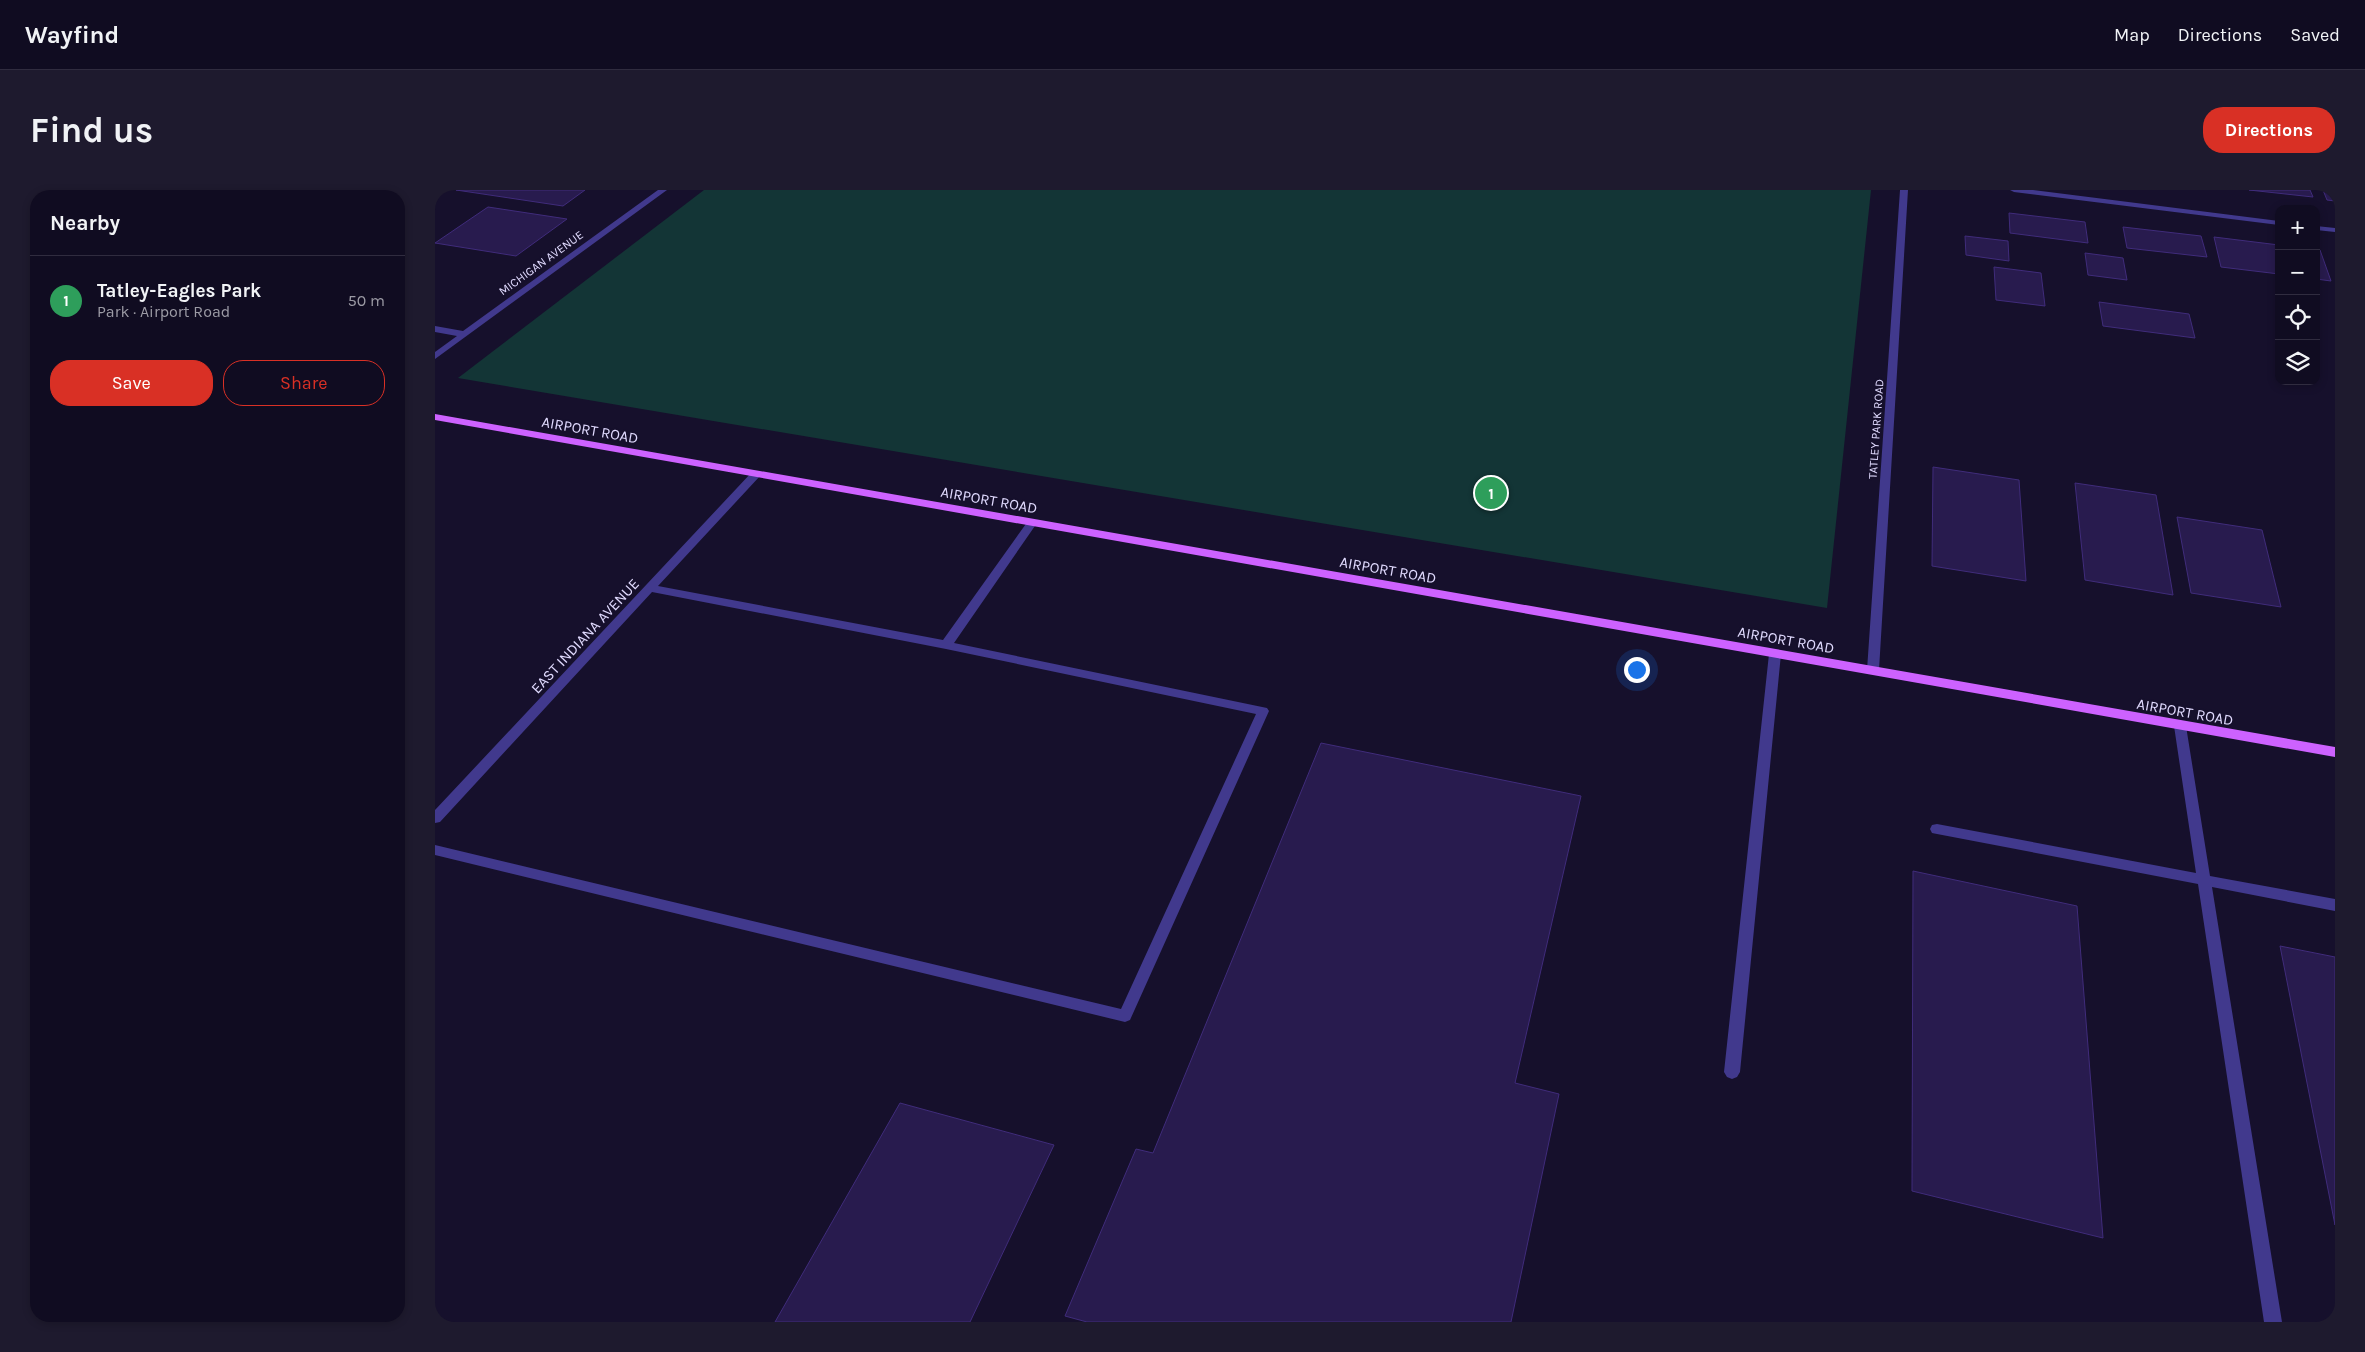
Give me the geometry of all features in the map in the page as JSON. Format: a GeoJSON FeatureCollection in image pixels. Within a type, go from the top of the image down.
{"type":"FeatureCollection","features":[{"type":"Feature","properties":{"kind":"main road","name":"AIRPORT ROAD"},"geometry":{"type":"LineString","coordinates":[[435,418],[2335,752]]}},
{"type":"Feature","properties":{"kind":"street","name":"MICHIGAN AVENUE"},"geometry":{"type":"LineString","coordinates":[[435,356],[663,190]]}},
{"type":"Feature","properties":{"kind":"street","name":"TATLEY PARK ROAD"},"geometry":{"type":"LineString","coordinates":[[1873,670],[1904,190]]}},
{"type":"Feature","properties":{"kind":"street"},"geometry":{"type":"LineString","coordinates":[[2014,190],[2275,223]]}},
{"type":"Feature","properties":{"kind":"street"},"geometry":{"type":"LineString","coordinates":[[2320,228],[2335,230]]}},
{"type":"Feature","properties":{"kind":"street"},"geometry":{"type":"LineString","coordinates":[[435,329],[464,334]]}},
{"type":"Feature","properties":{"kind":"street","name":"EAST INDIANA AVENUE"},"geometry":{"type":"LineString","coordinates":[[435,818],[756,474]]}},
{"type":"Feature","properties":{"kind":"street"},"geometry":{"type":"LineString","coordinates":[[946,645],[1032,523]]}},
{"type":"Feature","properties":{"kind":"street"},"geometry":{"type":"LineString","coordinates":[[435,850],[1125,1016],[1263,711],[946,645],[650,588]]}},
{"type":"Feature","properties":{"kind":"street"},"geometry":{"type":"LineString","coordinates":[[1732,1072],[1775,654]]}},
{"type":"Feature","properties":{"kind":"street"},"geometry":{"type":"LineString","coordinates":[[2181,726],[2273,1322]]}},
{"type":"Feature","properties":{"kind":"street"},"geometry":{"type":"LineString","coordinates":[[1937,829],[2335,905]]}},
{"type":"Feature","properties":{"kind":"green space"},"geometry":{"type":"Polygon","coordinates":[[[704,190],[1871,190],[1827,608],[458,378],[704,190]]]}},
{"type":"Feature","properties":{"kind":"building"},"geometry":{"type":"Polygon","coordinates":[[[456,190],[585,190],[563,206],[456,190]]]}},
{"type":"Feature","properties":{"kind":"building"},"geometry":{"type":"Polygon","coordinates":[[[2249,190],[2310,190],[2313,197],[2249,190]]]}},
{"type":"Feature","properties":{"kind":"building"},"geometry":{"type":"Polygon","coordinates":[[[2323,190],[2335,190],[2335,201],[2327,200],[2323,190]]]}},
{"type":"Feature","properties":{"kind":"building"},"geometry":{"type":"Polygon","coordinates":[[[488,207],[567,219],[516,256],[435,243],[488,207]]]}},
{"type":"Feature","properties":{"kind":"building"},"geometry":{"type":"Polygon","coordinates":[[[2009,213],[2085,222],[2088,243],[2010,233],[2009,213]]]}},
{"type":"Feature","properties":{"kind":"building"},"geometry":{"type":"Polygon","coordinates":[[[2123,227],[2201,236],[2207,257],[2127,248],[2123,227]]]}},
{"type":"Feature","properties":{"kind":"building"},"geometry":{"type":"Polygon","coordinates":[[[1965,236],[2008,241],[2009,261],[1966,255],[1965,236]]]}},
{"type":"Feature","properties":{"kind":"building"},"geometry":{"type":"Polygon","coordinates":[[[2214,237],[2275,245],[2275,274],[2221,267],[2214,237]]]}},
{"type":"Feature","properties":{"kind":"building"},"geometry":{"type":"Polygon","coordinates":[[[2320,250],[2331,281],[2320,280],[2320,250]]]}},
{"type":"Feature","properties":{"kind":"building"},"geometry":{"type":"Polygon","coordinates":[[[2085,253],[2123,258],[2127,280],[2088,275],[2085,253]]]}},
{"type":"Feature","properties":{"kind":"building"},"geometry":{"type":"Polygon","coordinates":[[[1994,267],[2041,273],[2045,306],[1996,300],[1994,267]]]}},
{"type":"Feature","properties":{"kind":"building"},"geometry":{"type":"Polygon","coordinates":[[[2099,302],[2189,314],[2195,338],[2103,326],[2099,302]]]}},
{"type":"Feature","properties":{"kind":"building"},"geometry":{"type":"Polygon","coordinates":[[[1933,467],[2019,480],[2026,581],[1932,566],[1933,467]]]}},
{"type":"Feature","properties":{"kind":"building"},"geometry":{"type":"Polygon","coordinates":[[[2075,483],[2156,495],[2173,595],[2085,580],[2075,483]]]}},
{"type":"Feature","properties":{"kind":"building"},"geometry":{"type":"Polygon","coordinates":[[[2177,517],[2262,530],[2281,607],[2191,593],[2177,517]]]}},
{"type":"Feature","properties":{"kind":"building"},"geometry":{"type":"Polygon","coordinates":[[[1321,743],[1581,796],[1515,1083],[1559,1094],[1511,1322],[1087,1322],[1065,1316],[1136,1149],[1153,1153],[1321,743]]]}},
{"type":"Feature","properties":{"kind":"building"},"geometry":{"type":"Polygon","coordinates":[[[1913,871],[2077,906],[2103,1238],[1912,1191],[1913,871]]]}},
{"type":"Feature","properties":{"kind":"building"},"geometry":{"type":"Polygon","coordinates":[[[2280,946],[2335,957],[2335,1225],[2280,946]]]}},
{"type":"Feature","properties":{"kind":"building"},"geometry":{"type":"Polygon","coordinates":[[[900,1103],[1054,1145],[970,1322],[775,1322],[900,1103]]]}},
{"type":"Feature","properties":{"kind":"place","name":"Tatley-Eagles Park"},"geometry":{"type":"Point","coordinates":[1491,493]}}]}
